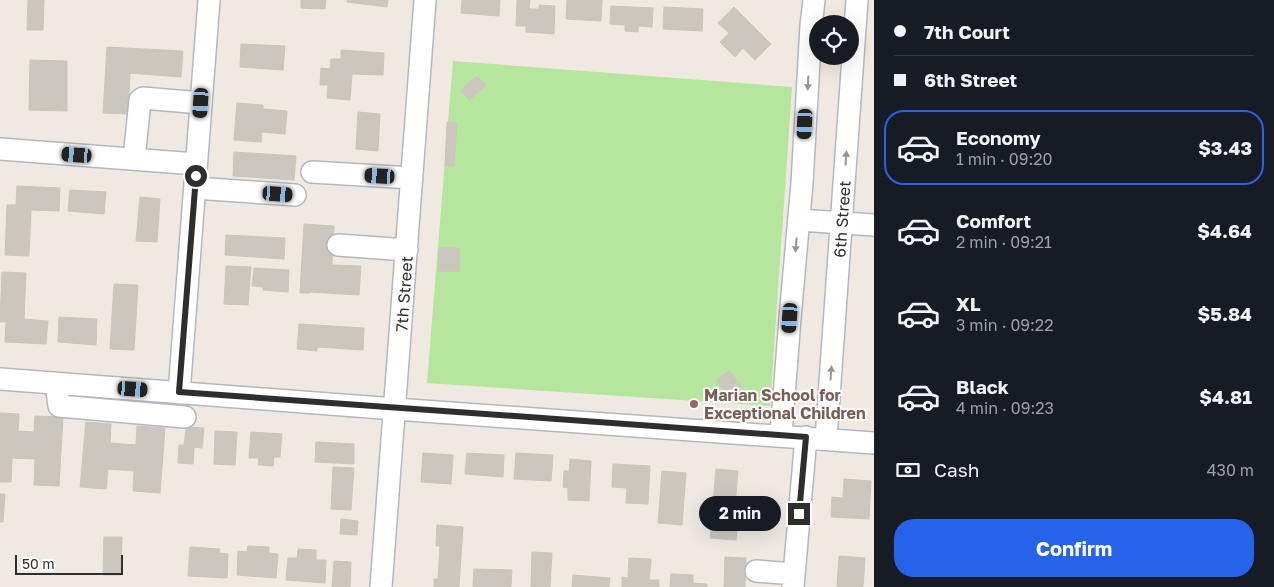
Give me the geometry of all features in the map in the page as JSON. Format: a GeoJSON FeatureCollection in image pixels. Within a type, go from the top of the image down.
{"type":"FeatureCollection","features":[{"type":"Feature","properties":{"kind":"street"},"geometry":{"type":"LineString","coordinates":[[56,383],[59,406],[177,416],[176,392],[195,188],[209,0]]}},
{"type":"Feature","properties":{"kind":"street","name":"7th Street"},"geometry":{"type":"LineString","coordinates":[[381,587],[425,0]]}},
{"type":"Feature","properties":{"kind":"street"},"geometry":{"type":"LineString","coordinates":[[781,435],[802,183],[810,26],[814,0]]}},
{"type":"Feature","properties":{"kind":"street","name":"6th Street"},"geometry":{"type":"LineString","coordinates":[[794,580],[816,438],[842,222],[857,0]]}},
{"type":"Feature","properties":{"kind":"street"},"geometry":{"type":"LineString","coordinates":[[134,159],[140,100],[143,98],[201,103]]}},
{"type":"Feature","properties":{"kind":"street"},"geometry":{"type":"LineString","coordinates":[[0,149],[196,164]]}},
{"type":"Feature","properties":{"kind":"street"},"geometry":{"type":"LineString","coordinates":[[312,172],[412,178]]}},
{"type":"Feature","properties":{"kind":"street"},"geometry":{"type":"LineString","coordinates":[[195,188],[295,195]]}},
{"type":"Feature","properties":{"kind":"street"},"geometry":{"type":"LineString","coordinates":[[799,220],[874,225]]}},
{"type":"Feature","properties":{"kind":"street"},"geometry":{"type":"LineString","coordinates":[[338,245],[407,250]]}},
{"type":"Feature","properties":{"kind":"street"},"geometry":{"type":"LineString","coordinates":[[0,379],[874,443]]}},
{"type":"Feature","properties":{"kind":"street"},"geometry":{"type":"LineString","coordinates":[[756,571],[794,580]]}},
{"type":"Feature","properties":{"kind":"green space"},"geometry":{"type":"Polygon","coordinates":[[[453,61],[792,87],[770,406],[427,383],[453,61]]]}},
{"type":"Feature","properties":{"kind":"building"},"geometry":{"type":"Polygon","coordinates":[[[28,0],[44,0],[43,30],[27,30],[28,0]]]}},
{"type":"Feature","properties":{"kind":"building"},"geometry":{"type":"Polygon","coordinates":[[[301,0],[326,0],[325,9],[301,8],[301,0]]]}},
{"type":"Feature","properties":{"kind":"building"},"geometry":{"type":"Polygon","coordinates":[[[347,0],[388,0],[387,7],[347,2],[347,0]]]}},
{"type":"Feature","properties":{"kind":"building"},"geometry":{"type":"Polygon","coordinates":[[[462,0],[500,0],[499,16],[461,13],[462,0]]]}},
{"type":"Feature","properties":{"kind":"building"},"geometry":{"type":"Polygon","coordinates":[[[517,0],[530,0],[529,9],[539,9],[539,5],[555,6],[554,34],[526,32],[526,26],[516,26],[517,0]]]}},
{"type":"Feature","properties":{"kind":"building"},"geometry":{"type":"Polygon","coordinates":[[[567,0],[602,0],[601,21],[566,19],[567,0]]]}},
{"type":"Feature","properties":{"kind":"building"},"geometry":{"type":"Polygon","coordinates":[[[611,6],[653,8],[652,27],[638,26],[638,32],[625,31],[625,25],[610,24],[611,6]]]}},
{"type":"Feature","properties":{"kind":"building"},"geometry":{"type":"Polygon","coordinates":[[[664,7],[703,9],[702,31],[663,29],[664,7]]]}},
{"type":"Feature","properties":{"kind":"building"},"geometry":{"type":"Polygon","coordinates":[[[734,7],[771,44],[755,60],[743,48],[735,57],[720,42],[729,33],[718,23],[734,7]]]}},
{"type":"Feature","properties":{"kind":"building"},"geometry":{"type":"Polygon","coordinates":[[[241,44],[285,46],[283,70],[240,67],[241,44]]]}},
{"type":"Feature","properties":{"kind":"building"},"geometry":{"type":"Polygon","coordinates":[[[107,47],[183,51],[181,77],[130,73],[128,114],[103,113],[107,47]]]}},
{"type":"Feature","properties":{"kind":"building"},"geometry":{"type":"Polygon","coordinates":[[[341,50],[384,53],[383,75],[352,74],[350,100],[327,98],[328,85],[320,85],[321,68],[330,69],[331,59],[341,59],[341,50]]]}},
{"type":"Feature","properties":{"kind":"building"},"geometry":{"type":"Polygon","coordinates":[[[30,60],[67,61],[67,111],[29,110],[30,60]]]}},
{"type":"Feature","properties":{"kind":"building"},"geometry":{"type":"Polygon","coordinates":[[[477,76],[486,85],[469,100],[461,90],[477,76]]]}},
{"type":"Feature","properties":{"kind":"building"},"geometry":{"type":"Polygon","coordinates":[[[237,103],[263,105],[263,109],[287,111],[285,134],[262,132],[261,142],[234,140],[237,103]]]}},
{"type":"Feature","properties":{"kind":"building"},"geometry":{"type":"Polygon","coordinates":[[[358,112],[380,114],[378,151],[356,149],[358,112]]]}},
{"type":"Feature","properties":{"kind":"building"},"geometry":{"type":"Polygon","coordinates":[[[447,122],[457,123],[454,166],[445,166],[447,122]]]}},
{"type":"Feature","properties":{"kind":"building"},"geometry":{"type":"Polygon","coordinates":[[[234,152],[296,156],[294,180],[233,176],[234,152]]]}},
{"type":"Feature","properties":{"kind":"building"},"geometry":{"type":"Polygon","coordinates":[[[17,186],[60,188],[59,211],[31,210],[29,256],[5,255],[7,205],[16,205],[17,186]]]}},
{"type":"Feature","properties":{"kind":"building"},"geometry":{"type":"Polygon","coordinates":[[[70,190],[106,192],[104,214],[68,211],[70,190]]]}},
{"type":"Feature","properties":{"kind":"building"},"geometry":{"type":"Polygon","coordinates":[[[140,197],[160,199],[157,242],[136,241],[140,197]]]}},
{"type":"Feature","properties":{"kind":"building"},"geometry":{"type":"Polygon","coordinates":[[[304,224],[334,226],[332,265],[361,266],[359,295],[300,293],[304,224]]]}},
{"type":"Feature","properties":{"kind":"building"},"geometry":{"type":"Polygon","coordinates":[[[226,235],[285,238],[284,259],[225,255],[226,235]]]}},
{"type":"Feature","properties":{"kind":"building"},"geometry":{"type":"Polygon","coordinates":[[[439,248],[459,248],[459,271],[438,271],[439,248]]]}},
{"type":"Feature","properties":{"kind":"building"},"geometry":{"type":"Polygon","coordinates":[[[226,266],[251,267],[248,305],[224,304],[226,266]]]}},
{"type":"Feature","properties":{"kind":"building"},"geometry":{"type":"Polygon","coordinates":[[[254,268],[289,270],[288,292],[263,290],[263,287],[252,286],[254,268]]]}},
{"type":"Feature","properties":{"kind":"building"},"geometry":{"type":"Polygon","coordinates":[[[2,272],[26,273],[24,319],[48,321],[46,344],[5,342],[6,322],[0,322],[2,272]]]}},
{"type":"Feature","properties":{"kind":"building"},"geometry":{"type":"Polygon","coordinates":[[[114,284],[138,285],[134,350],[110,349],[114,284]]]}},
{"type":"Feature","properties":{"kind":"building"},"geometry":{"type":"Polygon","coordinates":[[[59,317],[97,319],[96,345],[58,342],[59,317]]]}},
{"type":"Feature","properties":{"kind":"building"},"geometry":{"type":"Polygon","coordinates":[[[299,324],[364,328],[363,350],[317,347],[317,351],[297,349],[299,324]]]}},
{"type":"Feature","properties":{"kind":"building"},"geometry":{"type":"Polygon","coordinates":[[[729,371],[741,385],[728,395],[716,380],[729,371]]]}},
{"type":"Feature","properties":{"kind":"building"},"geometry":{"type":"Polygon","coordinates":[[[0,413],[19,414],[18,431],[34,432],[35,416],[63,417],[59,486],[34,485],[35,459],[12,458],[11,482],[0,482],[0,413]]]}},
{"type":"Feature","properties":{"kind":"building"},"geometry":{"type":"Polygon","coordinates":[[[86,422],[111,424],[110,443],[136,445],[137,426],[165,428],[160,493],[133,491],[134,471],[108,469],[106,489],[80,487],[86,422]]]}},
{"type":"Feature","properties":{"kind":"building"},"geometry":{"type":"Polygon","coordinates":[[[186,427],[204,428],[202,448],[194,447],[193,464],[178,463],[179,445],[184,445],[186,427]]]}},
{"type":"Feature","properties":{"kind":"building"},"geometry":{"type":"Polygon","coordinates":[[[215,431],[237,432],[235,465],[214,464],[215,431]]]}},
{"type":"Feature","properties":{"kind":"building"},"geometry":{"type":"Polygon","coordinates":[[[251,432],[282,434],[280,457],[274,457],[273,466],[258,465],[259,458],[249,458],[251,432]]]}},
{"type":"Feature","properties":{"kind":"building"},"geometry":{"type":"Polygon","coordinates":[[[316,442],[354,444],[354,464],[315,462],[316,442]]]}},
{"type":"Feature","properties":{"kind":"building"},"geometry":{"type":"Polygon","coordinates":[[[423,453],[453,455],[451,484],[421,482],[423,453]]]}},
{"type":"Feature","properties":{"kind":"building"},"geometry":{"type":"Polygon","coordinates":[[[467,453],[504,455],[503,477],[465,474],[467,453]]]}},
{"type":"Feature","properties":{"kind":"building"},"geometry":{"type":"Polygon","coordinates":[[[516,453],[553,455],[551,481],[514,479],[516,453]]]}},
{"type":"Feature","properties":{"kind":"building"},"geometry":{"type":"Polygon","coordinates":[[[570,459],[591,461],[589,501],[568,500],[568,488],[563,487],[564,471],[569,471],[570,459]]]}},
{"type":"Feature","properties":{"kind":"building"},"geometry":{"type":"Polygon","coordinates":[[[613,464],[650,466],[648,504],[626,503],[627,488],[612,487],[613,464]]]}},
{"type":"Feature","properties":{"kind":"building"},"geometry":{"type":"Polygon","coordinates":[[[333,467],[354,468],[351,510],[331,509],[333,467]]]}},
{"type":"Feature","properties":{"kind":"building"},"geometry":{"type":"Polygon","coordinates":[[[716,469],[738,471],[734,518],[738,519],[736,540],[710,538],[716,469]]]}},
{"type":"Feature","properties":{"kind":"building"},"geometry":{"type":"Polygon","coordinates":[[[662,471],[686,473],[682,525],[658,523],[662,471]]]}},
{"type":"Feature","properties":{"kind":"building"},"geometry":{"type":"Polygon","coordinates":[[[844,479],[871,481],[869,519],[831,517],[832,497],[843,498],[844,479]]]}},
{"type":"Feature","properties":{"kind":"building"},"geometry":{"type":"Polygon","coordinates":[[[0,494],[5,494],[3,522],[0,522],[0,494]]]}},
{"type":"Feature","properties":{"kind":"building"},"geometry":{"type":"Polygon","coordinates":[[[341,519],[358,521],[357,535],[340,534],[341,519]]]}},
{"type":"Feature","properties":{"kind":"building"},"geometry":{"type":"Polygon","coordinates":[[[437,525],[463,527],[459,587],[434,587],[434,579],[438,579],[440,546],[436,546],[437,525]]]}},
{"type":"Feature","properties":{"kind":"building"},"geometry":{"type":"Polygon","coordinates":[[[104,537],[122,537],[121,575],[103,575],[104,537]]]}},
{"type":"Feature","properties":{"kind":"building"},"geometry":{"type":"Polygon","coordinates":[[[248,546],[269,547],[269,553],[278,554],[276,578],[237,575],[238,551],[247,552],[248,546]]]}},
{"type":"Feature","properties":{"kind":"building"},"geometry":{"type":"Polygon","coordinates":[[[190,547],[220,549],[219,553],[228,554],[227,578],[188,576],[190,547]]]}},
{"type":"Feature","properties":{"kind":"building"},"geometry":{"type":"Polygon","coordinates":[[[298,549],[316,550],[316,560],[326,560],[325,583],[286,580],[288,558],[297,558],[298,549]]]}},
{"type":"Feature","properties":{"kind":"building"},"geometry":{"type":"Polygon","coordinates":[[[532,552],[552,553],[550,587],[531,587],[532,552]]]}},
{"type":"Feature","properties":{"kind":"building"},"geometry":{"type":"Polygon","coordinates":[[[839,556],[865,558],[863,587],[837,587],[839,556]]]}},
{"type":"Feature","properties":{"kind":"building"},"geometry":{"type":"Polygon","coordinates":[[[725,557],[746,558],[745,587],[724,587],[725,557]]]}},
{"type":"Feature","properties":{"kind":"building"},"geometry":{"type":"Polygon","coordinates":[[[629,558],[651,559],[649,580],[659,580],[659,587],[622,587],[622,577],[628,578],[629,558]]]}},
{"type":"Feature","properties":{"kind":"building"},"geometry":{"type":"Polygon","coordinates":[[[334,561],[351,562],[350,587],[332,587],[334,561]]]}},
{"type":"Feature","properties":{"kind":"building"},"geometry":{"type":"Polygon","coordinates":[[[474,569],[512,570],[511,587],[473,587],[474,569]]]}},
{"type":"Feature","properties":{"kind":"building"},"geometry":{"type":"Polygon","coordinates":[[[671,574],[693,575],[693,583],[707,584],[707,587],[670,587],[671,574]]]}},
{"type":"Feature","properties":{"kind":"building"},"geometry":{"type":"Polygon","coordinates":[[[573,575],[610,578],[609,587],[572,587],[573,575]]]}},
{"type":"Feature","properties":{"kind":"place","name":"Marian School for Exceptional Children"},"geometry":{"type":"Point","coordinates":[694,404]}},
{"type":"Feature","properties":{"kind":"route"},"geometry":{"type":"LineString","coordinates":[[196,176],[179,392],[806,437],[799,514]]}}]}
